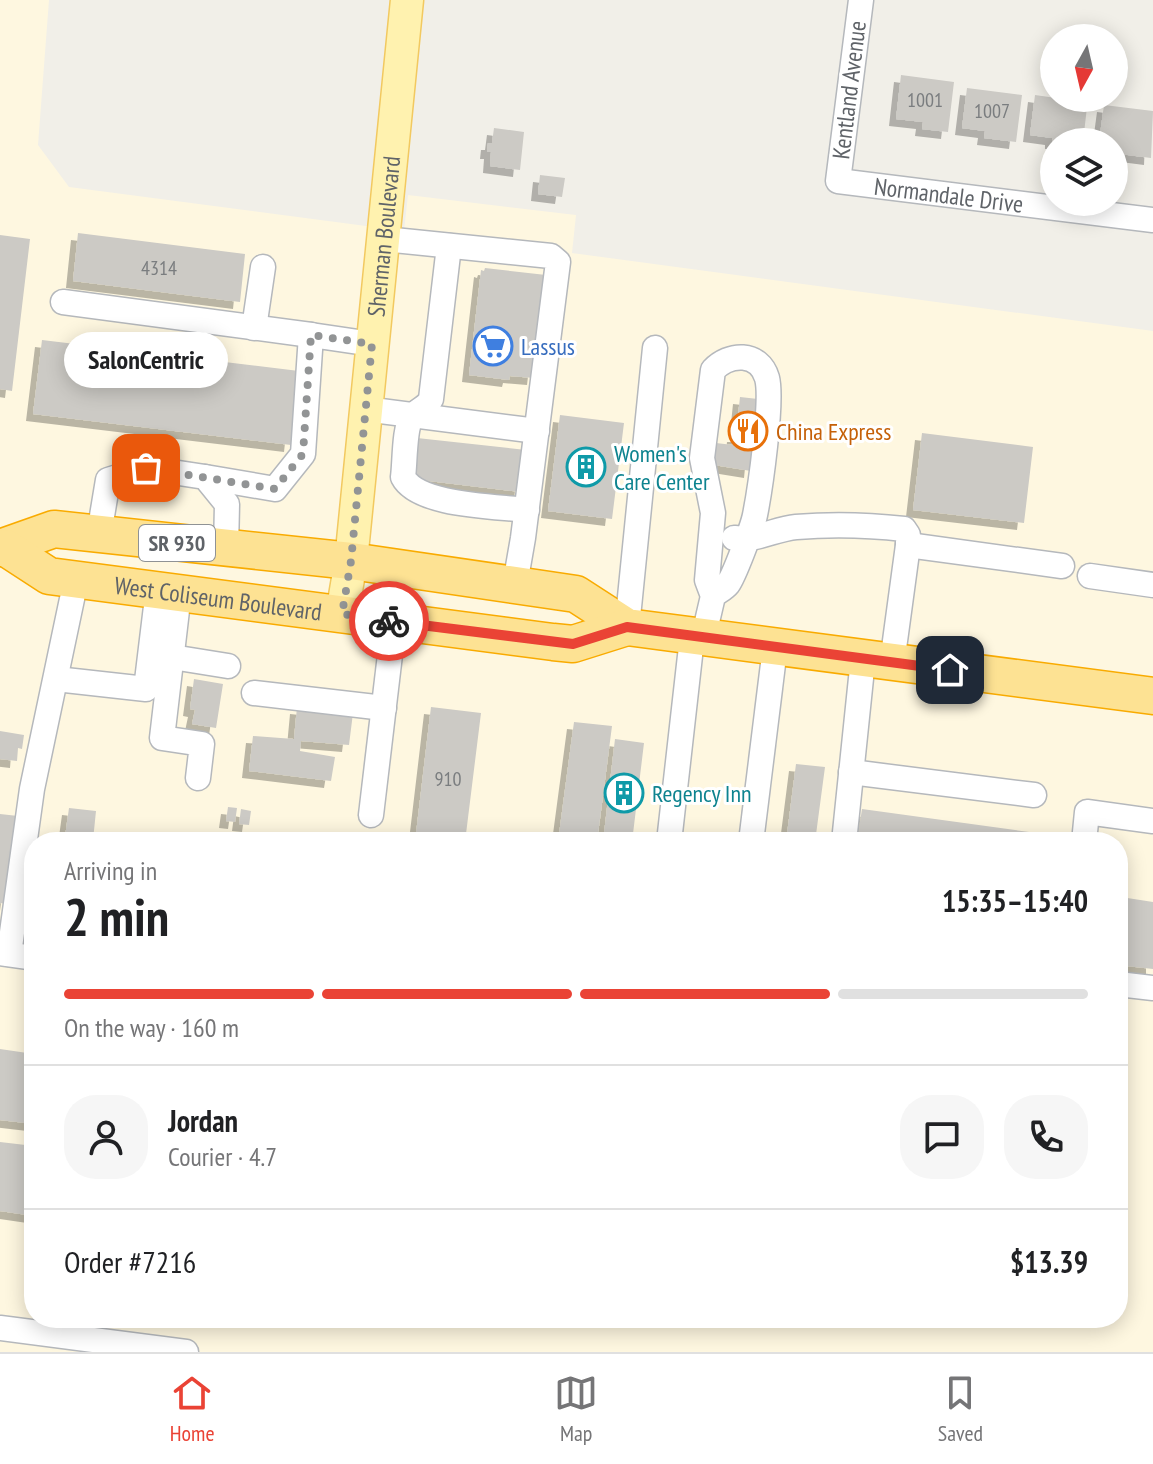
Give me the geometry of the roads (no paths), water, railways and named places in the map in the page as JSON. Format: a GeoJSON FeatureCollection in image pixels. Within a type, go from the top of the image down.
{"type":"FeatureCollection","features":[{"type":"Feature","properties":{"kind":"highway","name":"West Coliseum Boulevard"},"geometry":{"type":"LineString","coordinates":[[3,548],[54,529],[351,561],[576,594],[627,627],[1153,696]]}},
{"type":"Feature","properties":{"kind":"highway","name":"West Coliseum Boulevard"},"geometry":{"type":"LineString","coordinates":[[3,548],[49,576],[573,644],[627,627]]}},
{"type":"Feature","properties":{"kind":"main road","name":"Sherman Boulevard"},"geometry":{"type":"LineString","coordinates":[[342,614],[351,561],[407,0]]}},
{"type":"Feature","properties":{"kind":"street","name":"Kentland Avenue"},"geometry":{"type":"LineString","coordinates":[[838,181],[861,0]]}},
{"type":"Feature","properties":{"kind":"street","name":"Normandale Drive"},"geometry":{"type":"LineString","coordinates":[[838,181],[1153,220]]}},
{"type":"Feature","properties":{"kind":"street"},"geometry":{"type":"LineString","coordinates":[[384,239],[551,256],[558,262],[515,584]]}},
{"type":"Feature","properties":{"kind":"street"},"geometry":{"type":"LineString","coordinates":[[449,246],[431,399],[428,405],[413,415],[409,424],[403,477],[407,485],[433,498],[527,510]]}},
{"type":"Feature","properties":{"kind":"street"},"geometry":{"type":"LineString","coordinates":[[254,328],[263,267]]}},
{"type":"Feature","properties":{"kind":"street"},"geometry":{"type":"LineString","coordinates":[[63,302],[372,344]]}},
{"type":"Feature","properties":{"kind":"street"},"geometry":{"type":"LineString","coordinates":[[99,534],[108,480],[146,468],[275,489],[303,454],[311,335]]}},
{"type":"Feature","properties":{"kind":"street"},"geometry":{"type":"LineString","coordinates":[[627,627],[655,348]]}},
{"type":"Feature","properties":{"kind":"street"},"geometry":{"type":"LineString","coordinates":[[670,832],[698,638],[713,596],[728,584],[755,517],[765,434],[767,379],[761,367],[737,355],[722,360],[713,370],[702,458],[713,513],[707,580],[713,596]]}},
{"type":"Feature","properties":{"kind":"street"},"geometry":{"type":"LineString","coordinates":[[365,409],[537,431]]}},
{"type":"Feature","properties":{"kind":"street"},"geometry":{"type":"LineString","coordinates":[[205,477],[227,504],[226,549]]}},
{"type":"Feature","properties":{"kind":"street"},"geometry":{"type":"LineString","coordinates":[[712,535],[746,540],[793,527],[883,526],[904,529],[908,535],[851,772],[845,832]]}},
{"type":"Feature","properties":{"kind":"street"},"geometry":{"type":"LineString","coordinates":[[908,545],[1062,566]]}},
{"type":"Feature","properties":{"kind":"street"},"geometry":{"type":"LineString","coordinates":[[1090,576],[1153,585]]}},
{"type":"Feature","properties":{"kind":"street"},"geometry":{"type":"LineString","coordinates":[[25,832],[76,580]]}},
{"type":"Feature","properties":{"kind":"street"},"geometry":{"type":"LineString","coordinates":[[56,679],[146,689],[169,592]]}},
{"type":"Feature","properties":{"kind":"street"},"geometry":{"type":"LineString","coordinates":[[169,592],[172,657],[162,738],[202,744],[198,778]]}},
{"type":"Feature","properties":{"kind":"street"},"geometry":{"type":"LineString","coordinates":[[371,815],[394,621]]}},
{"type":"Feature","properties":{"kind":"street"},"geometry":{"type":"LineString","coordinates":[[752,832],[775,648]]}},
{"type":"Feature","properties":{"kind":"street"},"geometry":{"type":"LineString","coordinates":[[172,657],[228,666]]}},
{"type":"Feature","properties":{"kind":"street"},"geometry":{"type":"LineString","coordinates":[[254,693],[384,708]]}},
{"type":"Feature","properties":{"kind":"street"},"geometry":{"type":"LineString","coordinates":[[851,772],[1034,795]]}},
{"type":"Feature","properties":{"kind":"street"},"geometry":{"type":"LineString","coordinates":[[1085,832],[1087,812],[1153,821]]}},
{"type":"Feature","properties":{"kind":"street"},"geometry":{"type":"LineString","coordinates":[[24,836],[4,954],[24,957]]}},
{"type":"Feature","properties":{"kind":"street"},"geometry":{"type":"LineString","coordinates":[[1128,985],[1153,988]]}},
{"type":"Feature","properties":{"kind":"street"},"geometry":{"type":"LineString","coordinates":[[0,1328],[186,1352]]}},
{"type":"Feature","properties":{"kind":"place","name":"Lassus"},"geometry":{"type":"Point","coordinates":[493,346]}},
{"type":"Feature","properties":{"kind":"place","name":"China Express"},"geometry":{"type":"Point","coordinates":[748,431]}},
{"type":"Feature","properties":{"kind":"place","name":"Women's Care Center"},"geometry":{"type":"Point","coordinates":[586,467]}},
{"type":"Feature","properties":{"kind":"place","name":"SalonCentric"},"geometry":{"type":"Point","coordinates":[146,468]}},
{"type":"Feature","properties":{"kind":"place","name":"Regency Inn"},"geometry":{"type":"Point","coordinates":[624,793]}}]}
